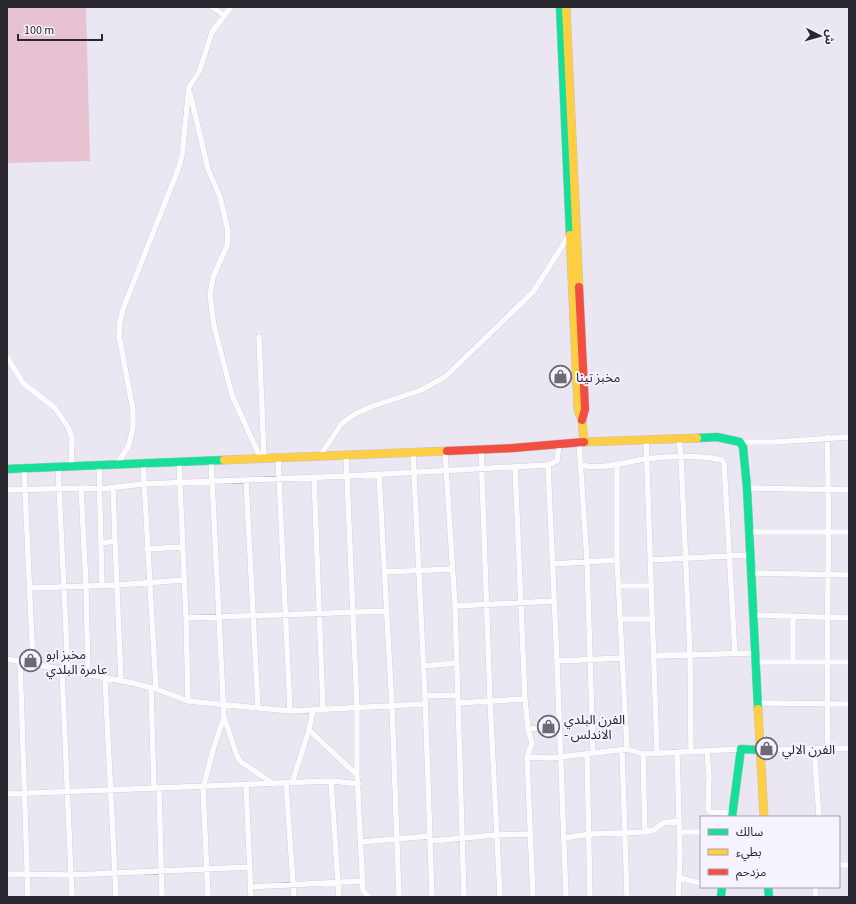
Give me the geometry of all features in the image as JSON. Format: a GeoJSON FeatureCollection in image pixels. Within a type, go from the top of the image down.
{"type":"FeatureCollection","features":[{"type":"Feature","properties":{"kind":"street"},"geometry":{"type":"LineString","coordinates":[[212,7],[224,15]]}},
{"type":"Feature","properties":{"kind":"street"},"geometry":{"type":"LineString","coordinates":[[117,465],[128,445],[132,427],[133,410],[119,336],[123,309],[179,167],[182,155],[189,87],[199,72],[212,32],[231,7]]}},
{"type":"Feature","properties":{"kind":"street"},"geometry":{"type":"LineString","coordinates":[[560,7],[578,410],[582,420]]}},
{"type":"Feature","properties":{"kind":"street"},"geometry":{"type":"LineString","coordinates":[[566,7],[585,409],[582,420],[581,465],[587,561],[593,752]]}},
{"type":"Feature","properties":{"kind":"street"},"geometry":{"type":"LineString","coordinates":[[189,87],[208,169],[220,197],[228,231],[227,246],[213,277],[210,295],[214,326],[232,395],[262,457]]}},
{"type":"Feature","properties":{"kind":"street"},"geometry":{"type":"LineString","coordinates":[[320,456],[342,423],[354,414],[421,390],[445,377],[533,292],[570,234]]}},
{"type":"Feature","properties":{"kind":"street"},"geometry":{"type":"LineString","coordinates":[[259,337],[262,457]]}},
{"type":"Feature","properties":{"kind":"street"},"geometry":{"type":"LineString","coordinates":[[7,357],[23,383],[54,408],[68,427],[72,438],[71,467]]}},
{"type":"Feature","properties":{"kind":"street"},"geometry":{"type":"LineString","coordinates":[[7,469],[99,466],[262,457],[481,450],[646,439],[717,437],[740,442],[775,442],[827,437],[849,437]]}},
{"type":"Feature","properties":{"kind":"street"},"geometry":{"type":"LineString","coordinates":[[827,437],[829,490],[827,662],[828,748]]}},
{"type":"Feature","properties":{"kind":"street"},"geometry":{"type":"LineString","coordinates":[[679,438],[690,655],[691,752]]}},
{"type":"Feature","properties":{"kind":"street"},"geometry":{"type":"LineString","coordinates":[[646,439],[655,656],[657,753]]}},
{"type":"Feature","properties":{"kind":"street"},"geometry":{"type":"LineString","coordinates":[[740,442],[744,454],[747,488],[754,653],[764,816]]}},
{"type":"Feature","properties":{"kind":"street"},"geometry":{"type":"LineString","coordinates":[[7,490],[81,488],[100,489],[143,484],[413,473],[481,467],[548,465],[557,461],[559,445]]}},
{"type":"Feature","properties":{"kind":"street"},"geometry":{"type":"LineString","coordinates":[[481,450],[490,701],[500,897]]}},
{"type":"Feature","properties":{"kind":"street"},"geometry":{"type":"LineString","coordinates":[[445,451],[455,606],[464,897]]}},
{"type":"Feature","properties":{"kind":"street"},"geometry":{"type":"LineString","coordinates":[[413,453],[425,696],[432,897]]}},
{"type":"Feature","properties":{"kind":"street"},"geometry":{"type":"LineString","coordinates":[[346,455],[358,707],[357,775],[359,784],[363,891],[369,897]]}},
{"type":"Feature","properties":{"kind":"street"},"geometry":{"type":"LineString","coordinates":[[278,457],[290,711]]}},
{"type":"Feature","properties":{"kind":"street"},"geometry":{"type":"LineString","coordinates":[[581,465],[599,467],[647,458],[681,457],[722,460],[724,463],[728,557],[735,654]]}},
{"type":"Feature","properties":{"kind":"street"},"geometry":{"type":"LineString","coordinates":[[211,460],[224,717],[237,756],[241,762],[274,784]]}},
{"type":"Feature","properties":{"kind":"street"},"geometry":{"type":"LineString","coordinates":[[179,462],[188,701]]}},
{"type":"Feature","properties":{"kind":"street"},"geometry":{"type":"LineString","coordinates":[[143,463],[143,484],[150,583],[156,789],[162,897]]}},
{"type":"Feature","properties":{"kind":"street"},"geometry":{"type":"LineString","coordinates":[[617,464],[617,560],[625,750],[627,897]]}},
{"type":"Feature","properties":{"kind":"street"},"geometry":{"type":"LineString","coordinates":[[548,465],[566,897]]}},
{"type":"Feature","properties":{"kind":"street"},"geometry":{"type":"LineString","coordinates":[[99,466],[102,586]]}},
{"type":"Feature","properties":{"kind":"street"},"geometry":{"type":"LineString","coordinates":[[515,466],[525,699],[528,729],[532,743],[527,757],[533,897]]}},
{"type":"Feature","properties":{"kind":"street"},"geometry":{"type":"LineString","coordinates":[[58,467],[68,672]]}},
{"type":"Feature","properties":{"kind":"street"},"geometry":{"type":"LineString","coordinates":[[24,468],[24,489],[31,588],[33,664]]}},
{"type":"Feature","properties":{"kind":"street"},"geometry":{"type":"LineString","coordinates":[[379,474],[392,706],[399,897]]}},
{"type":"Feature","properties":{"kind":"street"},"geometry":{"type":"LineString","coordinates":[[314,477],[323,710]]}},
{"type":"Feature","properties":{"kind":"street"},"geometry":{"type":"LineString","coordinates":[[246,480],[258,707]]}},
{"type":"Feature","properties":{"kind":"street"},"geometry":{"type":"LineString","coordinates":[[81,488],[86,585],[88,675]]}},
{"type":"Feature","properties":{"kind":"street"},"geometry":{"type":"LineString","coordinates":[[113,488],[121,681]]}},
{"type":"Feature","properties":{"kind":"street"},"geometry":{"type":"LineString","coordinates":[[747,488],[849,490]]}},
{"type":"Feature","properties":{"kind":"street"},"geometry":{"type":"LineString","coordinates":[[748,532],[849,532]]}},
{"type":"Feature","properties":{"kind":"street"},"geometry":{"type":"LineString","coordinates":[[102,543],[115,542]]}},
{"type":"Feature","properties":{"kind":"street"},"geometry":{"type":"LineString","coordinates":[[147,549],[183,547]]}},
{"type":"Feature","properties":{"kind":"street"},"geometry":{"type":"LineString","coordinates":[[650,560],[750,555]]}},
{"type":"Feature","properties":{"kind":"street"},"geometry":{"type":"LineString","coordinates":[[552,564],[617,560]]}},
{"type":"Feature","properties":{"kind":"street"},"geometry":{"type":"LineString","coordinates":[[385,572],[452,569]]}},
{"type":"Feature","properties":{"kind":"street"},"geometry":{"type":"LineString","coordinates":[[751,573],[849,575]]}},
{"type":"Feature","properties":{"kind":"street"},"geometry":{"type":"LineString","coordinates":[[31,588],[86,585],[102,586],[184,580]]}},
{"type":"Feature","properties":{"kind":"street"},"geometry":{"type":"LineString","coordinates":[[619,586],[652,586]]}},
{"type":"Feature","properties":{"kind":"street"},"geometry":{"type":"LineString","coordinates":[[455,606],[520,604],[554,601]]}},
{"type":"Feature","properties":{"kind":"street"},"geometry":{"type":"LineString","coordinates":[[186,618],[252,614],[320,614],[387,611]]}},
{"type":"Feature","properties":{"kind":"street"},"geometry":{"type":"LineString","coordinates":[[753,615],[849,618]]}},
{"type":"Feature","properties":{"kind":"street"},"geometry":{"type":"LineString","coordinates":[[793,616],[793,662]]}},
{"type":"Feature","properties":{"kind":"street"},"geometry":{"type":"LineString","coordinates":[[620,619],[653,619]]}},
{"type":"Feature","properties":{"kind":"street"},"geometry":{"type":"LineString","coordinates":[[655,656],[754,653]]}},
{"type":"Feature","properties":{"kind":"street"},"geometry":{"type":"LineString","coordinates":[[557,661],[622,658]]}},
{"type":"Feature","properties":{"kind":"street"},"geometry":{"type":"LineString","coordinates":[[7,659],[62,671],[121,681],[153,689],[188,701],[290,711],[425,704]]}},
{"type":"Feature","properties":{"kind":"street"},"geometry":{"type":"LineString","coordinates":[[20,661],[26,794],[28,897]]}},
{"type":"Feature","properties":{"kind":"street"},"geometry":{"type":"LineString","coordinates":[[755,662],[849,662]]}},
{"type":"Feature","properties":{"kind":"street"},"geometry":{"type":"LineString","coordinates":[[423,666],[457,664]]}},
{"type":"Feature","properties":{"kind":"street"},"geometry":{"type":"LineString","coordinates":[[62,671],[66,793],[72,897]]}},
{"type":"Feature","properties":{"kind":"street"},"geometry":{"type":"LineString","coordinates":[[106,679],[116,897]]}},
{"type":"Feature","properties":{"kind":"street"},"geometry":{"type":"LineString","coordinates":[[425,696],[457,695]]}},
{"type":"Feature","properties":{"kind":"street"},"geometry":{"type":"LineString","coordinates":[[458,703],[525,699]]}},
{"type":"Feature","properties":{"kind":"street"},"geometry":{"type":"LineString","coordinates":[[758,703],[849,704]]}},
{"type":"Feature","properties":{"kind":"street"},"geometry":{"type":"LineString","coordinates":[[294,897],[289,783],[309,730],[313,710]]}},
{"type":"Feature","properties":{"kind":"street"},"geometry":{"type":"LineString","coordinates":[[208,897],[203,788],[224,717]]}},
{"type":"Feature","properties":{"kind":"street"},"geometry":{"type":"LineString","coordinates":[[528,729],[559,727]]}},
{"type":"Feature","properties":{"kind":"street"},"geometry":{"type":"LineString","coordinates":[[309,730],[357,775]]}},
{"type":"Feature","properties":{"kind":"street"},"geometry":{"type":"LineString","coordinates":[[814,748],[819,816]]}},
{"type":"Feature","properties":{"kind":"street"},"geometry":{"type":"LineString","coordinates":[[527,757],[561,756],[625,750],[643,754],[741,749],[849,748]]}},
{"type":"Feature","properties":{"kind":"street"},"geometry":{"type":"LineString","coordinates":[[706,751],[709,776],[708,809],[710,812],[732,815],[741,749]]}},
{"type":"Feature","properties":{"kind":"street"},"geometry":{"type":"LineString","coordinates":[[677,752],[679,822],[678,897]]}},
{"type":"Feature","properties":{"kind":"street"},"geometry":{"type":"LineString","coordinates":[[587,753],[590,834],[590,897]]}},
{"type":"Feature","properties":{"kind":"street"},"geometry":{"type":"LineString","coordinates":[[643,754],[645,832]]}},
{"type":"Feature","properties":{"kind":"street"},"geometry":{"type":"LineString","coordinates":[[7,794],[203,788],[332,781],[359,784]]}},
{"type":"Feature","properties":{"kind":"street"},"geometry":{"type":"LineString","coordinates":[[332,781],[339,897]]}},
{"type":"Feature","properties":{"kind":"street"},"geometry":{"type":"LineString","coordinates":[[246,785],[251,897]]}},
{"type":"Feature","properties":{"kind":"street"},"geometry":{"type":"LineString","coordinates":[[564,838],[590,834],[645,832],[654,830],[664,823],[679,822]]}},
{"type":"Feature","properties":{"kind":"street"},"geometry":{"type":"LineString","coordinates":[[679,832],[700,832]]}},
{"type":"Feature","properties":{"kind":"street"},"geometry":{"type":"LineString","coordinates":[[362,842],[531,834]]}},
{"type":"Feature","properties":{"kind":"street"},"geometry":{"type":"LineString","coordinates":[[7,874],[27,876],[70,875],[250,867]]}},
{"type":"Feature","properties":{"kind":"street"},"geometry":{"type":"LineString","coordinates":[[679,878],[700,883]]}},
{"type":"Feature","properties":{"kind":"street"},"geometry":{"type":"LineString","coordinates":[[250,887],[363,881]]}},
{"type":"Feature","properties":{"kind":"shaded area"},"geometry":{"type":"Polygon","coordinates":[[[7,7],[86,7],[90,161],[7,163],[7,7]]]}},
{"type":"Feature","properties":{"kind":"traffic: fast"},"geometry":{"type":"LineString","coordinates":[[560,7],[570,235]]}},
{"type":"Feature","properties":{"kind":"traffic: fast"},"geometry":{"type":"LineString","coordinates":[[697,438],[717,437],[740,442],[743,447],[747,488],[758,709]]}},
{"type":"Feature","properties":{"kind":"traffic: fast"},"geometry":{"type":"LineString","coordinates":[[7,469],[224,460]]}},
{"type":"Feature","properties":{"kind":"traffic: fast"},"geometry":{"type":"LineString","coordinates":[[732,816],[741,749],[760,750]]}},
{"type":"Feature","properties":{"kind":"traffic: fast"},"geometry":{"type":"LineString","coordinates":[[721,897],[722,888]]}},
{"type":"Feature","properties":{"kind":"traffic: fast"},"geometry":{"type":"LineString","coordinates":[[768,888],[769,897]]}},
{"type":"Feature","properties":{"kind":"traffic: slow"},"geometry":{"type":"LineString","coordinates":[[566,7],[579,287]]}},
{"type":"Feature","properties":{"kind":"traffic: slow"},"geometry":{"type":"LineString","coordinates":[[570,235],[578,410],[582,420],[584,442],[697,438]]}},
{"type":"Feature","properties":{"kind":"traffic: slow"},"geometry":{"type":"LineString","coordinates":[[224,460],[447,451]]}},
{"type":"Feature","properties":{"kind":"traffic: slow"},"geometry":{"type":"LineString","coordinates":[[758,709],[764,816]]}},
{"type":"Feature","properties":{"kind":"traffic: jam"},"geometry":{"type":"LineString","coordinates":[[579,287],[585,409],[582,420]]}},
{"type":"Feature","properties":{"kind":"traffic: jam"},"geometry":{"type":"LineString","coordinates":[[447,451],[513,448],[584,442]]}},
{"type":"Feature","properties":{"kind":"place","name":"مخبز تينا"},"geometry":{"type":"Point","coordinates":[561,377]}},
{"type":"Feature","properties":{"kind":"place","name":"مخبز ابو عامرة البلدي"},"geometry":{"type":"Point","coordinates":[30,661]}},
{"type":"Feature","properties":{"kind":"place","name":"الفرن البلدي - الاندلس"},"geometry":{"type":"Point","coordinates":[548,726]}},
{"type":"Feature","properties":{"kind":"place","name":"الفرن الالي"},"geometry":{"type":"Point","coordinates":[767,749]}}]}
